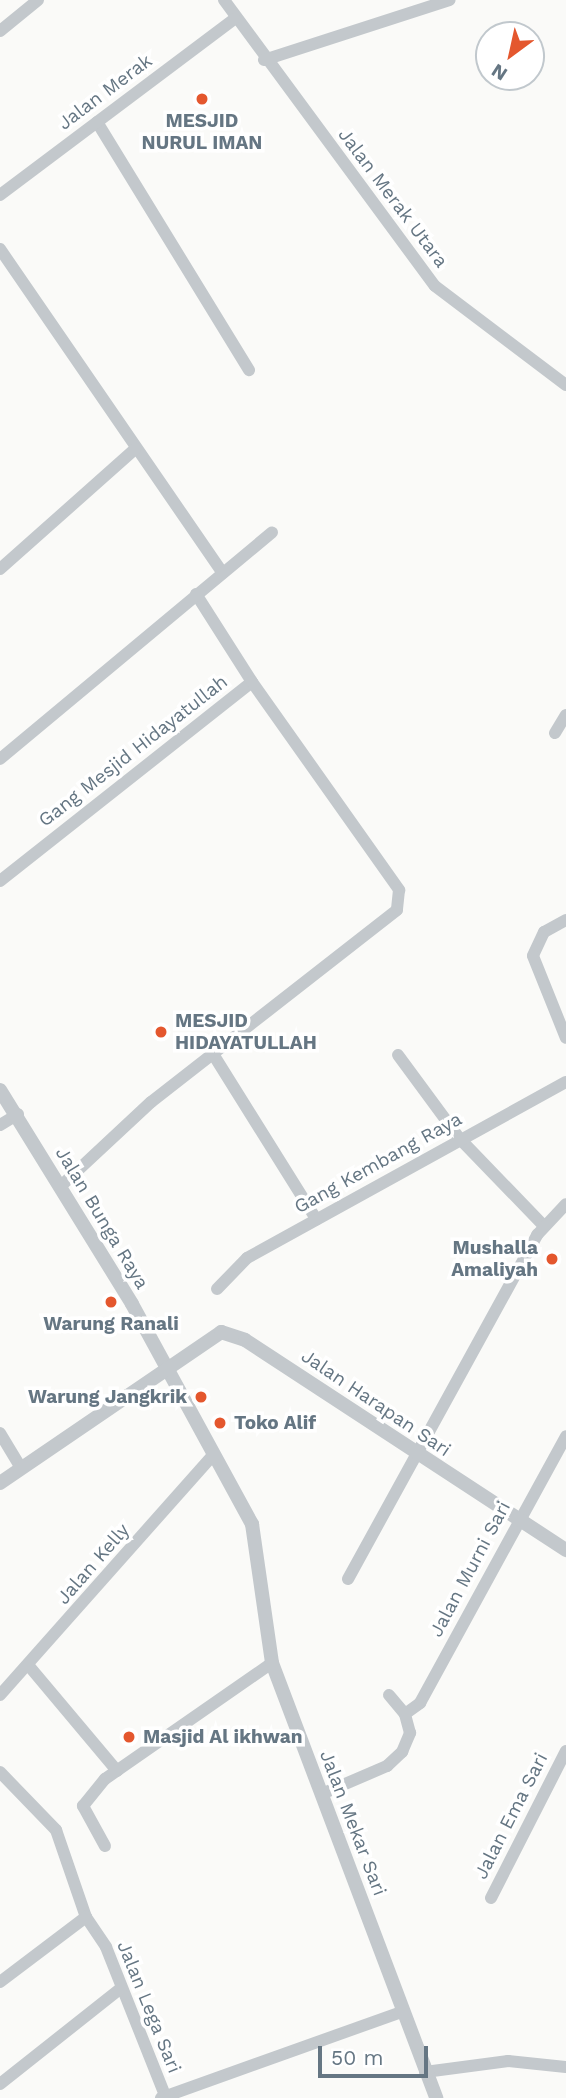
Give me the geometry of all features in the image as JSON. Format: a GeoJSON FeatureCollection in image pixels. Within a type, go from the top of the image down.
{"type":"FeatureCollection","features":[{"type":"Feature","properties":{"kind":"street"},"geometry":{"type":"LineString","coordinates":[[0,31],[38,0]]}},
{"type":"Feature","properties":{"kind":"street","name":"Jalan Merak Utara"},"geometry":{"type":"LineString","coordinates":[[224,0],[234,19],[264,60],[435,286],[566,385]]}},
{"type":"Feature","properties":{"kind":"street"},"geometry":{"type":"LineString","coordinates":[[264,60],[450,0]]}},
{"type":"Feature","properties":{"kind":"street","name":"Jalan Merak"},"geometry":{"type":"LineString","coordinates":[[0,195],[234,19]]}},
{"type":"Feature","properties":{"kind":"street"},"geometry":{"type":"LineString","coordinates":[[97,122],[249,370]]}},
{"type":"Feature","properties":{"kind":"street"},"geometry":{"type":"LineString","coordinates":[[0,249],[135,449],[223,573]]}},
{"type":"Feature","properties":{"kind":"street"},"geometry":{"type":"LineString","coordinates":[[0,569],[135,449]]}},
{"type":"Feature","properties":{"kind":"street"},"geometry":{"type":"LineString","coordinates":[[0,759],[272,532]]}},
{"type":"Feature","properties":{"kind":"street"},"geometry":{"type":"LineString","coordinates":[[196,594],[252,682]]}},
{"type":"Feature","properties":{"kind":"street","name":"Gang Mesjid Hidayatullah"},"geometry":{"type":"LineString","coordinates":[[0,881],[252,682],[395,878],[401,903],[213,1054],[61,1186]]}},
{"type":"Feature","properties":{"kind":"street"},"geometry":{"type":"LineString","coordinates":[[555,733],[566,715]]}},
{"type":"Feature","properties":{"kind":"street"},"geometry":{"type":"LineString","coordinates":[[566,920],[544,932],[533,956],[566,1038]]}},
{"type":"Feature","properties":{"kind":"street"},"geometry":{"type":"LineString","coordinates":[[213,1054],[316,1219]]}},
{"type":"Feature","properties":{"kind":"street"},"geometry":{"type":"LineString","coordinates":[[398,1055],[460,1139],[543,1225]]}},
{"type":"Feature","properties":{"kind":"street","name":"Gang Kembang Raya"},"geometry":{"type":"LineString","coordinates":[[217,1289],[247,1258],[566,1082]]}},
{"type":"Feature","properties":{"kind":"street","name":"Jalan Bunga Raya"},"geometry":{"type":"LineString","coordinates":[[0,1090],[18,1114],[61,1186],[163,1370]]}},
{"type":"Feature","properties":{"kind":"street"},"geometry":{"type":"LineString","coordinates":[[0,1125],[18,1114]]}},
{"type":"Feature","properties":{"kind":"street"},"geometry":{"type":"LineString","coordinates":[[348,1579],[543,1225],[566,1204]]}},
{"type":"Feature","properties":{"kind":"street","name":"Jalan Harapan Sari"},"geometry":{"type":"LineString","coordinates":[[0,1483],[221,1332],[245,1339],[566,1550]]}},
{"type":"Feature","properties":{"kind":"street","name":"Jalan Mekar Sari"},"geometry":{"type":"LineString","coordinates":[[163,1370],[252,1524],[272,1663],[324,1793],[436,2098]]}},
{"type":"Feature","properties":{"kind":"street"},"geometry":{"type":"LineString","coordinates":[[0,1433],[21,1468]]}},
{"type":"Feature","properties":{"kind":"street","name":"Jalan Murni Sari"},"geometry":{"type":"LineString","coordinates":[[405,1714],[420,1703],[517,1520],[566,1436]]}},
{"type":"Feature","properties":{"kind":"street","name":"Jalan Kelly"},"geometry":{"type":"LineString","coordinates":[[0,1695],[29,1667],[212,1455]]}},
{"type":"Feature","properties":{"kind":"street"},"geometry":{"type":"LineString","coordinates":[[104,1846],[83,1806],[117,1771],[272,1663]]}},
{"type":"Feature","properties":{"kind":"street"},"geometry":{"type":"LineString","coordinates":[[29,1667],[117,1771]]}},
{"type":"Feature","properties":{"kind":"street"},"geometry":{"type":"LineString","coordinates":[[324,1793],[387,1766],[402,1752],[410,1733],[405,1714],[389,1695]]}},
{"type":"Feature","properties":{"kind":"street","name":"Jalan Ema Sari"},"geometry":{"type":"LineString","coordinates":[[491,1898],[566,1751]]}},
{"type":"Feature","properties":{"kind":"street","name":"Jalan Lega Sari"},"geometry":{"type":"LineString","coordinates":[[0,1772],[56,1830],[86,1917],[121,1988],[164,2097]]}},
{"type":"Feature","properties":{"kind":"street"},"geometry":{"type":"LineString","coordinates":[[0,1982],[86,1917]]}},
{"type":"Feature","properties":{"kind":"street"},"geometry":{"type":"LineString","coordinates":[[0,2084],[121,1988]]}},
{"type":"Feature","properties":{"kind":"street"},"geometry":{"type":"LineString","coordinates":[[164,2097],[404,2011]]}},
{"type":"Feature","properties":{"kind":"street"},"geometry":{"type":"LineString","coordinates":[[425,2072],[508,2061],[566,2067]]}},
{"type":"Feature","properties":{"kind":"place","name":"MESJID NURUL IMAN"},"geometry":{"type":"Point","coordinates":[202,99]}},
{"type":"Feature","properties":{"kind":"place","name":"MESJID HIDAYATULLAH"},"geometry":{"type":"Point","coordinates":[161,1032]}},
{"type":"Feature","properties":{"kind":"place","name":"Mushalla Amaliyah"},"geometry":{"type":"Point","coordinates":[552,1259]}},
{"type":"Feature","properties":{"kind":"place","name":"Warung Ranali"},"geometry":{"type":"Point","coordinates":[111,1302]}},
{"type":"Feature","properties":{"kind":"place","name":"Warung Jangkrik"},"geometry":{"type":"Point","coordinates":[201,1397]}},
{"type":"Feature","properties":{"kind":"place","name":"Toko Alif"},"geometry":{"type":"Point","coordinates":[220,1423]}},
{"type":"Feature","properties":{"kind":"place","name":"Masjid Al ikhwan"},"geometry":{"type":"Point","coordinates":[129,1737]}}]}
